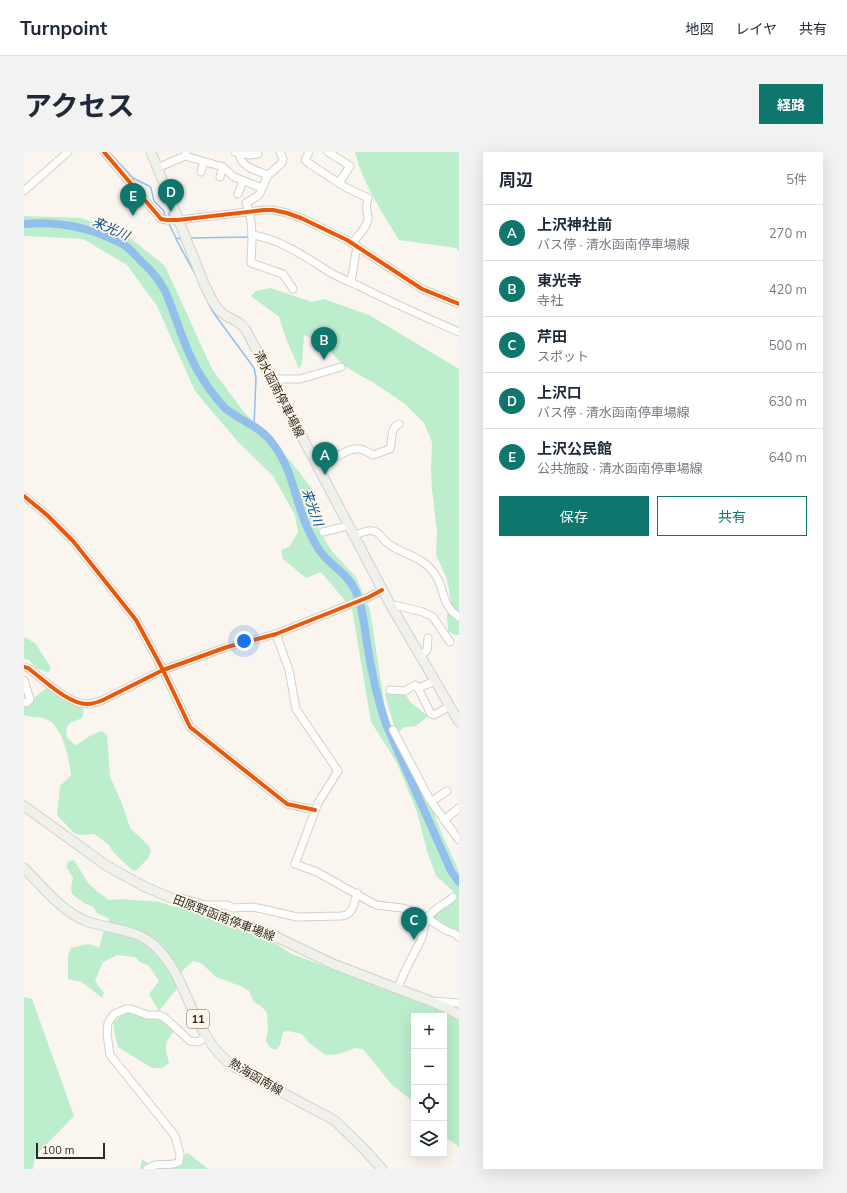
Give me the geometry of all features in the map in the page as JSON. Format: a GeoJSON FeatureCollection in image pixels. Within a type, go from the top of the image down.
{"type":"FeatureCollection","features":[{"type":"Feature","properties":{"kind":"main road","name":"清水函南停車場線"},"geometry":{"type":"LineString","coordinates":[[151,152],[205,286],[214,303],[223,314],[242,325],[382,590],[459,722]]}},
{"type":"Feature","properties":{"kind":"main road","name":"田原野函南停車場線"},"geometry":{"type":"LineString","coordinates":[[24,806],[107,866],[129,879],[170,898],[215,916],[264,931],[333,964],[430,1000],[459,1015]]}},
{"type":"Feature","properties":{"kind":"main road","name":"熱海函南線"},"geometry":{"type":"LineString","coordinates":[[24,868],[65,908],[77,916],[86,921],[144,937],[156,947],[169,963],[206,1037],[226,1060],[236,1068],[334,1120],[382,1169]]}},
{"type":"Feature","properties":{"kind":"street"},"geometry":{"type":"LineString","coordinates":[[25,188],[68,152]]}},
{"type":"Feature","properties":{"kind":"street"},"geometry":{"type":"LineString","coordinates":[[104,152],[161,219],[178,220],[273,210],[296,216],[354,245],[422,289],[459,304]]}},
{"type":"Feature","properties":{"kind":"street"},"geometry":{"type":"LineString","coordinates":[[258,154],[250,155],[238,152],[240,159],[244,164],[268,175]]}},
{"type":"Feature","properties":{"kind":"street"},"geometry":{"type":"LineString","coordinates":[[280,152],[283,159],[282,162],[268,175],[257,197],[246,203],[250,212],[252,263],[282,274],[293,289]]}},
{"type":"Feature","properties":{"kind":"street"},"geometry":{"type":"LineString","coordinates":[[309,152],[304,160],[325,175],[368,198],[365,206],[367,220],[354,245],[351,282]]}},
{"type":"Feature","properties":{"kind":"street"},"geometry":{"type":"LineString","coordinates":[[328,152],[350,166],[339,183]]}},
{"type":"Feature","properties":{"kind":"street"},"geometry":{"type":"LineString","coordinates":[[157,168],[185,154],[204,162],[223,167],[232,176],[262,188]]}},
{"type":"Feature","properties":{"kind":"street"},"geometry":{"type":"LineString","coordinates":[[201,172],[204,162]]}},
{"type":"Feature","properties":{"kind":"street"},"geometry":{"type":"LineString","coordinates":[[220,177],[223,167]]}},
{"type":"Feature","properties":{"kind":"street"},"geometry":{"type":"LineString","coordinates":[[238,194],[243,181]]}},
{"type":"Feature","properties":{"kind":"street"},"geometry":{"type":"LineString","coordinates":[[252,235],[266,237],[310,258],[332,273],[459,332]]}},
{"type":"Feature","properties":{"kind":"street"},"geometry":{"type":"LineString","coordinates":[[271,379],[300,379],[341,367]]}},
{"type":"Feature","properties":{"kind":"street"},"geometry":{"type":"LineString","coordinates":[[318,468],[355,449],[360,449],[374,455],[390,449],[392,430],[399,424]]}},
{"type":"Feature","properties":{"kind":"street"},"geometry":{"type":"LineString","coordinates":[[24,496],[73,541],[136,620],[163,670],[190,727],[287,804],[315,810]]}},
{"type":"Feature","properties":{"kind":"street"},"geometry":{"type":"LineString","coordinates":[[323,532],[348,526]]}},
{"type":"Feature","properties":{"kind":"street"},"geometry":{"type":"LineString","coordinates":[[353,536],[367,531],[374,531],[389,545],[417,557],[433,571],[439,580],[445,603],[459,617]]}},
{"type":"Feature","properties":{"kind":"street"},"geometry":{"type":"LineString","coordinates":[[24,667],[28,668],[68,697],[78,702],[87,704],[103,700],[163,670],[227,647],[276,634],[369,597],[382,590]]}},
{"type":"Feature","properties":{"kind":"street"},"geometry":{"type":"LineString","coordinates":[[390,604],[423,612],[433,617],[450,642]]}},
{"type":"Feature","properties":{"kind":"street"},"geometry":{"type":"LineString","coordinates":[[276,634],[289,670],[296,709],[338,771],[318,803],[295,864],[317,872],[376,905],[414,911],[428,918],[447,932],[454,933],[459,937]]}},
{"type":"Feature","properties":{"kind":"street"},"geometry":{"type":"LineString","coordinates":[[420,657],[428,650],[428,638]]}},
{"type":"Feature","properties":{"kind":"street"},"geometry":{"type":"LineString","coordinates":[[24,680],[30,699],[27,702],[24,702]]}},
{"type":"Feature","properties":{"kind":"street"},"geometry":{"type":"LineString","coordinates":[[418,688],[435,681]]}},
{"type":"Feature","properties":{"kind":"street"},"geometry":{"type":"LineString","coordinates":[[390,690],[405,691],[415,685],[431,714],[434,715],[450,706]]}},
{"type":"Feature","properties":{"kind":"street"},"geometry":{"type":"LineString","coordinates":[[393,730],[422,785],[444,820],[459,840]]}},
{"type":"Feature","properties":{"kind":"street"},"geometry":{"type":"LineString","coordinates":[[432,801],[447,791]]}},
{"type":"Feature","properties":{"kind":"street"},"geometry":{"type":"LineString","coordinates":[[444,820],[459,808]]}},
{"type":"Feature","properties":{"kind":"street"},"geometry":{"type":"LineString","coordinates":[[170,898],[174,896],[206,905],[227,905],[236,908],[252,907],[297,917],[345,916],[350,913],[354,906],[357,893]]}},
{"type":"Feature","properties":{"kind":"street"},"geometry":{"type":"LineString","coordinates":[[398,988],[412,954],[421,939],[428,918],[437,907],[448,902],[453,897]]}},
{"type":"Feature","properties":{"kind":"street"},"geometry":{"type":"LineString","coordinates":[[430,1000],[459,1003]]}},
{"type":"Feature","properties":{"kind":"street"},"geometry":{"type":"LineString","coordinates":[[147,1169],[152,1165],[159,1163],[174,1164],[179,1162],[180,1154],[175,1136],[110,1055],[107,1034],[109,1021],[117,1012],[131,1008],[147,1015],[159,1015],[165,1018],[190,1041],[198,1042],[206,1037]]}},
{"type":"Feature","properties":{"kind":"green space"},"geometry":{"type":"Polygon","coordinates":[[[355,152],[459,152],[459,251],[456,248],[399,240],[368,187],[358,164],[355,152]]]}},
{"type":"Feature","properties":{"kind":"green space"},"geometry":{"type":"Polygon","coordinates":[[[24,216],[81,218],[124,233],[165,266],[212,369],[243,411],[292,463],[313,490],[319,530],[331,550],[356,577],[370,610],[386,715],[430,804],[459,871],[459,933],[447,929],[431,918],[454,892],[436,876],[427,851],[417,812],[397,763],[371,722],[352,609],[321,572],[306,578],[283,559],[281,550],[289,547],[298,532],[295,515],[273,476],[238,442],[195,391],[157,306],[127,265],[83,239],[24,236],[24,216]]]}},
{"type":"Feature","properties":{"kind":"green space"},"geometry":{"type":"Polygon","coordinates":[[[271,288],[312,302],[324,299],[369,315],[459,369],[459,635],[455,635],[448,631],[447,616],[451,603],[447,579],[436,555],[437,532],[431,472],[432,443],[424,423],[405,404],[374,383],[344,366],[332,353],[332,348],[304,335],[302,363],[299,369],[285,336],[279,317],[251,296],[256,291],[271,288]]]}},
{"type":"Feature","properties":{"kind":"green space"},"geometry":{"type":"Polygon","coordinates":[[[24,637],[35,643],[50,666],[50,671],[46,672],[36,668],[29,660],[24,659],[24,637]]]}},
{"type":"Feature","properties":{"kind":"green space"},"geometry":{"type":"Polygon","coordinates":[[[45,689],[49,689],[82,707],[84,711],[82,718],[70,723],[66,729],[67,737],[75,745],[101,731],[107,735],[110,777],[121,801],[130,828],[149,846],[151,851],[149,857],[136,871],[132,870],[114,853],[108,844],[94,834],[81,835],[74,833],[57,815],[60,786],[71,775],[69,760],[64,743],[57,728],[52,723],[43,718],[24,715],[24,696],[34,698],[45,689]]]}},
{"type":"Feature","properties":{"kind":"green space"},"geometry":{"type":"Polygon","coordinates":[[[387,692],[402,693],[406,695],[410,702],[428,716],[416,726],[405,727],[396,733],[385,695],[387,692]]]}},
{"type":"Feature","properties":{"kind":"green space"},"geometry":{"type":"Polygon","coordinates":[[[74,860],[88,883],[109,900],[122,899],[159,902],[190,911],[225,925],[242,928],[276,944],[292,954],[441,1009],[459,1019],[459,1148],[456,1144],[447,1139],[447,1013],[411,1013],[411,1100],[392,1085],[363,1049],[355,1048],[339,1054],[326,1055],[309,1043],[302,1034],[288,1031],[283,1032],[280,1045],[276,1050],[269,1047],[266,1041],[268,1030],[267,1013],[262,1007],[254,1002],[249,991],[243,987],[216,977],[201,963],[193,961],[181,972],[176,990],[159,1011],[149,994],[159,981],[149,966],[138,961],[135,957],[117,955],[103,962],[95,981],[104,993],[102,998],[82,982],[68,979],[68,955],[71,948],[88,944],[99,947],[104,931],[108,929],[110,923],[108,918],[97,913],[93,907],[84,903],[72,894],[71,888],[73,878],[66,866],[69,861],[74,860]]]}},
{"type":"Feature","properties":{"kind":"green space"},"geometry":{"type":"Polygon","coordinates":[[[24,997],[32,999],[74,1116],[35,1156],[33,1169],[24,1169],[24,997]]]}},
{"type":"Feature","properties":{"kind":"green space"},"geometry":{"type":"Polygon","coordinates":[[[129,1011],[166,1020],[175,1030],[168,1039],[166,1046],[169,1063],[162,1068],[152,1068],[118,1047],[114,1031],[114,1021],[129,1011]]]}},
{"type":"Feature","properties":{"kind":"green space"},"geometry":{"type":"Polygon","coordinates":[[[188,1153],[208,1169],[140,1169],[142,1159],[150,1165],[173,1162],[188,1153]]]}},
{"type":"Feature","properties":{"kind":"waterway"},"geometry":{"type":"LineString","coordinates":[[109,152],[133,178],[151,188],[154,201],[164,211],[165,217]]}},
{"type":"Feature","properties":{"kind":"waterway"},"geometry":{"type":"LineString","coordinates":[[168,218],[170,210]]}},
{"type":"Feature","properties":{"kind":"waterway"},"geometry":{"type":"LineString","coordinates":[[168,222],[176,238],[182,239]]}},
{"type":"Feature","properties":{"kind":"waterway","name":"来光川"},"geometry":{"type":"LineString","coordinates":[[24,224],[37,223],[76,227],[100,234],[130,249],[159,281],[164,289],[194,364],[218,401],[231,413],[263,433],[279,453],[289,473],[303,516],[314,542],[324,556],[352,584],[358,596],[375,684],[386,724],[451,871],[459,882]]}},
{"type":"Feature","properties":{"kind":"waterway"},"geometry":{"type":"LineString","coordinates":[[189,238],[250,237]]}},
{"type":"Feature","properties":{"kind":"waterway"},"geometry":{"type":"LineString","coordinates":[[176,239],[195,274]]}},
{"type":"Feature","properties":{"kind":"waterway"},"geometry":{"type":"LineString","coordinates":[[204,294],[213,312],[254,368],[256,378],[254,426]]}},
{"type":"Feature","properties":{"kind":"cycle path"},"geometry":{"type":"LineString","coordinates":[[104,152],[161,219],[178,220],[264,210],[287,213],[347,240],[422,289],[459,304]]}},
{"type":"Feature","properties":{"kind":"cycle path"},"geometry":{"type":"LineString","coordinates":[[24,496],[47,515],[73,541],[136,620],[163,670],[190,727],[287,804],[315,810]]}},
{"type":"Feature","properties":{"kind":"cycle path"},"geometry":{"type":"LineString","coordinates":[[24,667],[28,668],[65,696],[81,703],[94,703],[163,670],[227,647],[276,634],[369,597],[382,590]]}},
{"type":"Feature","properties":{"kind":"place","name":"上沢口"},"geometry":{"type":"Point","coordinates":[171,212]}},
{"type":"Feature","properties":{"kind":"place","name":"上沢公民館"},"geometry":{"type":"Point","coordinates":[133,216]}},
{"type":"Feature","properties":{"kind":"place","name":"東光寺"},"geometry":{"type":"Point","coordinates":[324,360]}},
{"type":"Feature","properties":{"kind":"place","name":"上沢神社前"},"geometry":{"type":"Point","coordinates":[325,475]}},
{"type":"Feature","properties":{"kind":"place","name":"芹田"},"geometry":{"type":"Point","coordinates":[414,940]}}]}
